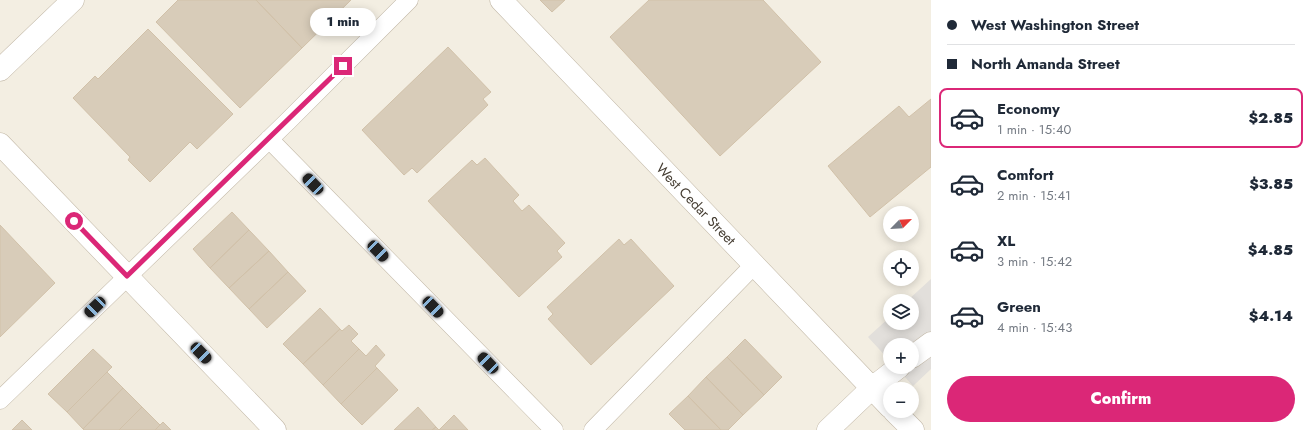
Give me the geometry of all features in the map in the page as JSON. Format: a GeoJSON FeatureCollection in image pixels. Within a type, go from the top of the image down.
{"type":"FeatureCollection","features":[{"type":"Feature","properties":{"kind":"street"},"geometry":{"type":"LineString","coordinates":[[0,70],[73,0]]}},
{"type":"Feature","properties":{"kind":"street","name":"West Cedar Street"},"geometry":{"type":"LineString","coordinates":[[502,0],[883,400]]}},
{"type":"Feature","properties":{"kind":"street"},"geometry":{"type":"LineString","coordinates":[[0,144],[275,430]]}},
{"type":"Feature","properties":{"kind":"street"},"geometry":{"type":"LineString","coordinates":[[919,352],[931,343]]}},
{"type":"Feature","properties":{"kind":"street"},"geometry":{"type":"LineString","coordinates":[[828,430],[872,388],[890,374]]}},
{"type":"Feature","properties":{"kind":"street"},"geometry":{"type":"LineString","coordinates":[[901,418],[913,430]]}},
{"type":"Feature","properties":{"kind":"lane"},"geometry":{"type":"LineString","coordinates":[[0,400],[269,139],[409,0]]}},
{"type":"Feature","properties":{"kind":"lane"},"geometry":{"type":"LineString","coordinates":[[269,139],[554,430]]}},
{"type":"Feature","properties":{"kind":"lane"},"geometry":{"type":"LineString","coordinates":[[593,430],[754,265]]}},
{"type":"Feature","properties":{"kind":"shaded area"},"geometry":{"type":"Polygon","coordinates":[[[931,279],[931,369],[917,382],[909,382],[902,374],[919,374],[919,338],[883,338],[883,353],[868,337],[883,323],[883,330],[919,330],[919,294],[915,294],[931,279]]]}},
{"type":"Feature","properties":{"kind":"building"},"geometry":{"type":"Polygon","coordinates":[[[178,0],[256,0],[302,48],[240,108],[156,22],[178,0]]]}},
{"type":"Feature","properties":{"kind":"building"},"geometry":{"type":"Polygon","coordinates":[[[256,0],[351,0],[302,48],[256,0]]]}},
{"type":"Feature","properties":{"kind":"building"},"geometry":{"type":"Polygon","coordinates":[[[540,0],[565,0],[552,12],[540,0]]]}},
{"type":"Feature","properties":{"kind":"building"},"geometry":{"type":"Polygon","coordinates":[[[649,0],[763,0],[821,62],[720,156],[610,37],[649,0]]]}},
{"type":"Feature","properties":{"kind":"building"},"geometry":{"type":"Polygon","coordinates":[[[148,29],[233,114],[197,149],[190,142],[150,182],[128,160],[130,157],[73,98],[95,76],[98,79],[148,29]]]}},
{"type":"Feature","properties":{"kind":"building"},"geometry":{"type":"Polygon","coordinates":[[[448,47],[491,92],[483,99],[488,105],[417,173],[412,168],[404,175],[362,130],[448,47]]]}},
{"type":"Feature","properties":{"kind":"building"},"geometry":{"type":"Polygon","coordinates":[[[931,99],[931,167],[870,217],[828,166],[899,106],[909,117],[931,99]]]}},
{"type":"Feature","properties":{"kind":"building"},"geometry":{"type":"Polygon","coordinates":[[[485,158],[519,195],[513,201],[522,211],[529,205],[565,243],[557,251],[562,257],[519,297],[428,201],[472,160],[477,165],[485,158]]]}},
{"type":"Feature","properties":{"kind":"building"},"geometry":{"type":"Polygon","coordinates":[[[232,212],[249,230],[210,268],[193,249],[232,212]]]}},
{"type":"Feature","properties":{"kind":"building"},"geometry":{"type":"Polygon","coordinates":[[[0,225],[55,283],[0,337],[0,225]]]}},
{"type":"Feature","properties":{"kind":"building"},"geometry":{"type":"Polygon","coordinates":[[[249,230],[269,251],[229,288],[210,268],[249,230]]]}},
{"type":"Feature","properties":{"kind":"building"},"geometry":{"type":"Polygon","coordinates":[[[619,239],[624,245],[631,239],[674,286],[591,365],[548,319],[553,314],[547,307],[619,239]]]}},
{"type":"Feature","properties":{"kind":"building"},"geometry":{"type":"Polygon","coordinates":[[[269,251],[288,272],[249,309],[229,288],[269,251]]]}},
{"type":"Feature","properties":{"kind":"building"},"geometry":{"type":"Polygon","coordinates":[[[288,272],[306,291],[267,328],[249,309],[288,272]]]}},
{"type":"Feature","properties":{"kind":"building"},"geometry":{"type":"Polygon","coordinates":[[[320,308],[340,329],[303,364],[283,344],[320,308]]]}},
{"type":"Feature","properties":{"kind":"building"},"geometry":{"type":"Polygon","coordinates":[[[349,325],[358,334],[351,341],[359,349],[323,385],[303,364],[340,329],[342,331],[349,325]]]}},
{"type":"Feature","properties":{"kind":"building"},"geometry":{"type":"Polygon","coordinates":[[[745,339],[782,377],[764,395],[727,357],[745,339]]]}},
{"type":"Feature","properties":{"kind":"building"},"geometry":{"type":"Polygon","coordinates":[[[376,345],[385,355],[375,366],[377,368],[341,404],[323,385],[359,349],[366,356],[376,345]]]}},
{"type":"Feature","properties":{"kind":"building"},"geometry":{"type":"Polygon","coordinates":[[[93,349],[112,367],[67,412],[48,394],[93,349]]]}},
{"type":"Feature","properties":{"kind":"building"},"geometry":{"type":"Polygon","coordinates":[[[727,357],[764,395],[743,415],[706,377],[727,357]]]}},
{"type":"Feature","properties":{"kind":"building"},"geometry":{"type":"Polygon","coordinates":[[[377,368],[398,390],[362,425],[341,404],[377,368]]]}},
{"type":"Feature","properties":{"kind":"building"},"geometry":{"type":"Polygon","coordinates":[[[107,372],[123,388],[83,429],[67,412],[107,372]]]}},
{"type":"Feature","properties":{"kind":"building"},"geometry":{"type":"Polygon","coordinates":[[[706,377],[743,415],[728,430],[721,430],[688,396],[706,377]]]}},
{"type":"Feature","properties":{"kind":"building"},"geometry":{"type":"Polygon","coordinates":[[[123,388],[142,407],[119,430],[84,430],[83,429],[123,388]]]}},
{"type":"Feature","properties":{"kind":"building"},"geometry":{"type":"Polygon","coordinates":[[[688,396],[721,430],[685,430],[669,414],[688,396]]]}},
{"type":"Feature","properties":{"kind":"building"},"geometry":{"type":"Polygon","coordinates":[[[142,407],[160,425],[155,430],[119,430],[142,407]]]}},
{"type":"Feature","properties":{"kind":"building"},"geometry":{"type":"Polygon","coordinates":[[[418,407],[436,427],[432,430],[394,430],[418,407]]]}},
{"type":"Feature","properties":{"kind":"building"},"geometry":{"type":"Polygon","coordinates":[[[454,415],[468,430],[439,430],[454,415]]]}},
{"type":"Feature","properties":{"kind":"building"},"geometry":{"type":"Polygon","coordinates":[[[22,420],[32,430],[12,430],[22,420]]]}},
{"type":"Feature","properties":{"kind":"building"},"geometry":{"type":"Polygon","coordinates":[[[163,422],[171,430],[155,430],[163,422]]]}},
{"type":"Feature","properties":{"kind":"building"},"geometry":{"type":"Polygon","coordinates":[[[436,427],[439,430],[432,430],[436,427]]]}},
{"type":"Feature","properties":{"kind":"route"},"geometry":{"type":"LineString","coordinates":[[74,221],[127,276],[343,66]]}}]}
